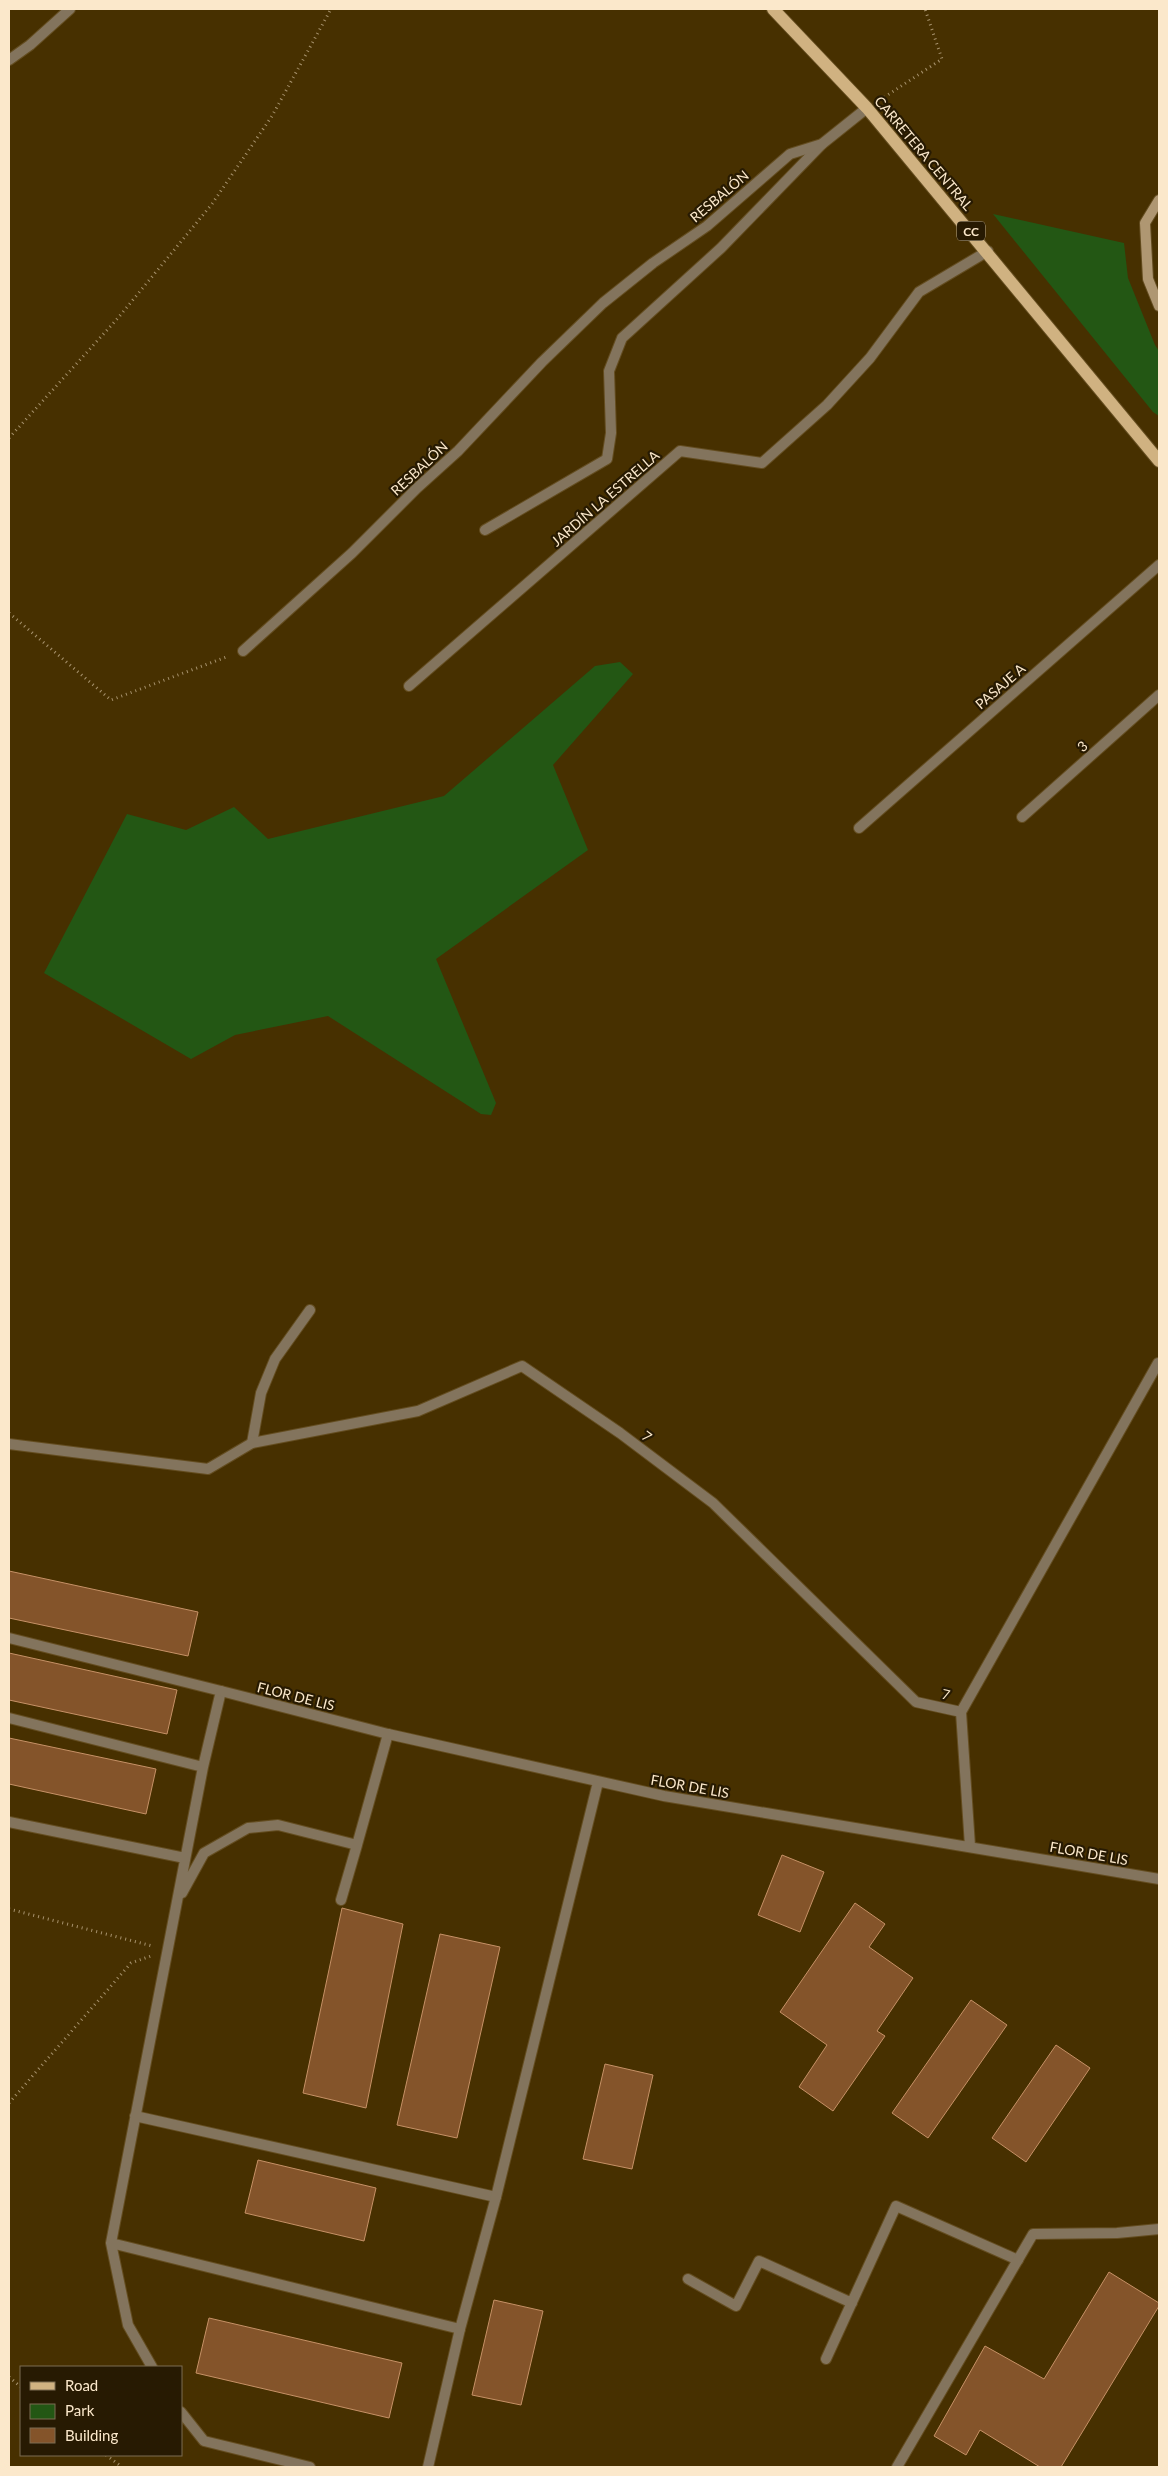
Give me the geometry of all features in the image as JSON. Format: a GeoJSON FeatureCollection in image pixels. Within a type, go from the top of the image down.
{"type":"FeatureCollection","features":[{"type":"Feature","properties":{"kind":"main road","name":"CARRETERA CENTRAL"},"geometry":{"type":"LineString","coordinates":[[773,9],[867,108],[988,251],[1159,462]]}},
{"type":"Feature","properties":{"kind":"main road"},"geometry":{"type":"LineString","coordinates":[[1159,200],[1144,223],[1148,280],[1159,306]]}},
{"type":"Feature","properties":{"kind":"street"},"geometry":{"type":"LineString","coordinates":[[9,60],[30,45],[70,9]]}},
{"type":"Feature","properties":{"kind":"street"},"geometry":{"type":"LineString","coordinates":[[485,530],[607,459],[611,433],[609,371],[622,338],[721,248],[822,144],[867,108]]}},
{"type":"Feature","properties":{"kind":"street","name":"RESBALÓN"},"geometry":{"type":"LineString","coordinates":[[243,651],[352,553],[416,488],[458,451],[542,362],[603,303],[653,263],[707,226],[790,154],[822,144]]}},
{"type":"Feature","properties":{"kind":"street","name":"JARDÍN LA ESTRELLA"},"geometry":{"type":"LineString","coordinates":[[409,686],[680,451],[762,462],[827,405],[846,385],[870,358],[919,292],[988,251]]}},
{"type":"Feature","properties":{"kind":"street","name":"PASAJE A"},"geometry":{"type":"LineString","coordinates":[[859,828],[1159,565]]}},
{"type":"Feature","properties":{"kind":"street","name":"3"},"geometry":{"type":"LineString","coordinates":[[1022,817],[1159,695]]}},
{"type":"Feature","properties":{"kind":"street"},"geometry":{"type":"LineString","coordinates":[[9,1444],[208,1469],[252,1443],[264,1384],[275,1359],[310,1310]]}},
{"type":"Feature","properties":{"kind":"street","name":"7"},"geometry":{"type":"LineString","coordinates":[[970,1846],[961,1712],[1159,1364]]}},
{"type":"Feature","properties":{"kind":"street","name":"7"},"geometry":{"type":"LineString","coordinates":[[252,1443],[418,1411],[522,1366],[620,1433],[713,1504],[916,1702],[961,1712]]}},
{"type":"Feature","properties":{"kind":"street","name":"FLOR DE LIS"},"geometry":{"type":"LineString","coordinates":[[9,1638],[388,1734],[664,1796],[1159,1879]]}},
{"type":"Feature","properties":{"kind":"street"},"geometry":{"type":"LineString","coordinates":[[151,2366],[128,2324],[111,2243],[203,1767],[221,1691]]}},
{"type":"Feature","properties":{"kind":"street"},"geometry":{"type":"LineString","coordinates":[[9,1718],[203,1767]]}},
{"type":"Feature","properties":{"kind":"street"},"geometry":{"type":"LineString","coordinates":[[341,1900],[388,1734]]}},
{"type":"Feature","properties":{"kind":"street"},"geometry":{"type":"LineString","coordinates":[[428,2467],[460,2329],[496,2197],[598,1782]]}},
{"type":"Feature","properties":{"kind":"street"},"geometry":{"type":"LineString","coordinates":[[9,1822],[185,1858]]}},
{"type":"Feature","properties":{"kind":"street"},"geometry":{"type":"LineString","coordinates":[[176,1903],[204,1853],[248,1828],[278,1825],[357,1845]]}},
{"type":"Feature","properties":{"kind":"street"},"geometry":{"type":"LineString","coordinates":[[136,2116],[496,2197]]}},
{"type":"Feature","properties":{"kind":"street"},"geometry":{"type":"LineString","coordinates":[[826,2359],[896,2206],[1018,2260]]}},
{"type":"Feature","properties":{"kind":"street"},"geometry":{"type":"LineString","coordinates":[[897,2467],[1033,2234],[1116,2233],[1159,2229]]}},
{"type":"Feature","properties":{"kind":"street"},"geometry":{"type":"LineString","coordinates":[[111,2243],[460,2329]]}},
{"type":"Feature","properties":{"kind":"street"},"geometry":{"type":"LineString","coordinates":[[688,2278],[736,2306],[759,2261],[852,2303]]}},
{"type":"Feature","properties":{"kind":"street"},"geometry":{"type":"LineString","coordinates":[[182,2413],[204,2441],[310,2467]]}},
{"type":"Feature","properties":{"kind":"path"},"geometry":{"type":"LineString","coordinates":[[9,438],[118,318],[212,204],[272,116],[331,9]]}},
{"type":"Feature","properties":{"kind":"path"},"geometry":{"type":"LineString","coordinates":[[867,108],[942,59],[925,9]]}},
{"type":"Feature","properties":{"kind":"path"},"geometry":{"type":"LineString","coordinates":[[9,613],[111,700],[243,651]]}},
{"type":"Feature","properties":{"kind":"path"},"geometry":{"type":"LineString","coordinates":[[9,1909],[168,1949]]}},
{"type":"Feature","properties":{"kind":"path"},"geometry":{"type":"LineString","coordinates":[[9,2103],[131,1963],[168,1949]]}},
{"type":"Feature","properties":{"kind":"path"},"geometry":{"type":"LineString","coordinates":[[9,2376],[20,2385]]}},
{"type":"Feature","properties":{"kind":"path"},"geometry":{"type":"LineString","coordinates":[[107,2456],[122,2467]]}},
{"type":"Feature","properties":{"kind":"green space"},"geometry":{"type":"Polygon","coordinates":[[[993,214],[1124,243],[1128,278],[1159,351],[1159,416],[1153,412],[993,214]]]}},
{"type":"Feature","properties":{"kind":"green space"},"geometry":{"type":"Polygon","coordinates":[[[620,662],[633,674],[553,765],[588,850],[436,959],[496,1103],[491,1115],[481,1114],[328,1016],[235,1035],[191,1059],[44,973],[127,814],[186,830],[234,807],[268,839],[444,796],[595,666],[620,662]]]}},
{"type":"Feature","properties":{"kind":"building"},"geometry":{"type":"Polygon","coordinates":[[[9,1571],[198,1612],[188,1656],[9,1618],[9,1571]]]}},
{"type":"Feature","properties":{"kind":"building"},"geometry":{"type":"Polygon","coordinates":[[[9,1653],[177,1690],[167,1734],[9,1700],[9,1653]]]}},
{"type":"Feature","properties":{"kind":"building"},"geometry":{"type":"Polygon","coordinates":[[[9,1738],[156,1769],[146,1814],[9,1784],[9,1738]]]}},
{"type":"Feature","properties":{"kind":"building"},"geometry":{"type":"Polygon","coordinates":[[[782,1855],[824,1872],[800,1932],[758,1915],[782,1855]]]}},
{"type":"Feature","properties":{"kind":"building"},"geometry":{"type":"Polygon","coordinates":[[[855,1903],[885,1924],[869,1947],[913,1978],[877,2031],[885,2036],[833,2111],[799,2087],[827,2045],[780,2012],[855,1903]]]}},
{"type":"Feature","properties":{"kind":"building"},"geometry":{"type":"Polygon","coordinates":[[[342,1908],[403,1924],[366,2108],[303,2093],[342,1908]]]}},
{"type":"Feature","properties":{"kind":"building"},"geometry":{"type":"Polygon","coordinates":[[[440,1934],[500,1947],[457,2138],[397,2125],[440,1934]]]}},
{"type":"Feature","properties":{"kind":"building"},"geometry":{"type":"Polygon","coordinates":[[[971,2000],[1007,2025],[928,2138],[892,2113],[971,2000]]]}},
{"type":"Feature","properties":{"kind":"building"},"geometry":{"type":"Polygon","coordinates":[[[1056,2045],[1090,2068],[1026,2162],[992,2138],[1056,2045]]]}},
{"type":"Feature","properties":{"kind":"building"},"geometry":{"type":"Polygon","coordinates":[[[605,2064],[653,2075],[632,2169],[583,2159],[605,2064]]]}},
{"type":"Feature","properties":{"kind":"building"},"geometry":{"type":"Polygon","coordinates":[[[258,2160],[376,2188],[364,2241],[245,2213],[258,2160]]]}},
{"type":"Feature","properties":{"kind":"building"},"geometry":{"type":"Polygon","coordinates":[[[1109,2272],[1159,2303],[1159,2306],[1061,2467],[1040,2467],[980,2430],[966,2455],[934,2436],[985,2346],[1044,2379],[1109,2272]]]}},
{"type":"Feature","properties":{"kind":"building"},"geometry":{"type":"Polygon","coordinates":[[[494,2300],[543,2311],[521,2405],[472,2395],[494,2300]]]}},
{"type":"Feature","properties":{"kind":"building"},"geometry":{"type":"Polygon","coordinates":[[[209,2318],[402,2363],[389,2418],[196,2373],[209,2318]]]}}]}
